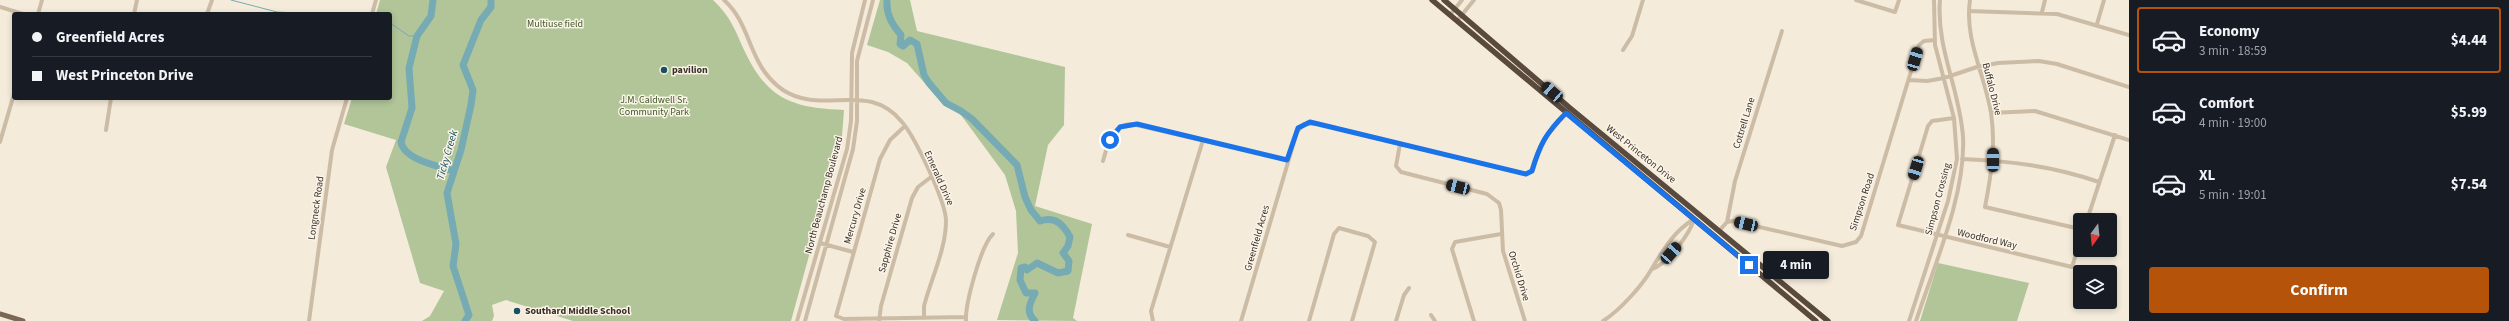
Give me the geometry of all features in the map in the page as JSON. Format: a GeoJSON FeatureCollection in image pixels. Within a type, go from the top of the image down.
{"type":"FeatureCollection","features":[{"type":"Feature","properties":{"kind":"highway","name":"West Princeton Drive"},"geometry":{"type":"LineString","coordinates":[[1432,0],[1816,321]]}},
{"type":"Feature","properties":{"kind":"highway","name":"West Princeton Drive"},"geometry":{"type":"LineString","coordinates":[[1444,0],[1570,108],[1828,321]]}},
{"type":"Feature","properties":{"kind":"main road"},"geometry":{"type":"LineString","coordinates":[[0,314],[23,321]]}},
{"type":"Feature","properties":{"kind":"street"},"geometry":{"type":"LineString","coordinates":[[39,12],[42,0]]}},
{"type":"Feature","properties":{"kind":"street"},"geometry":{"type":"LineString","coordinates":[[134,12],[137,0]]}},
{"type":"Feature","properties":{"kind":"street"},"geometry":{"type":"LineString","coordinates":[[208,12],[212,0]]}},
{"type":"Feature","properties":{"kind":"street"},"geometry":{"type":"LineString","coordinates":[[373,12],[376,0]]}},
{"type":"Feature","properties":{"kind":"street","name":"Emerald Drive"},"geometry":{"type":"LineString","coordinates":[[724,0],[741,21],[760,67],[776,84],[792,95],[810,100],[856,100],[881,105],[891,111],[905,126],[943,204],[946,222],[924,306],[924,318]]}},
{"type":"Feature","properties":{"kind":"street","name":"North Beauchamp Boulevard"},"geometry":{"type":"LineString","coordinates":[[797,321],[847,149],[851,121],[851,58],[865,0]]}},
{"type":"Feature","properties":{"kind":"street","name":"North Beauchamp Boulevard"},"geometry":{"type":"LineString","coordinates":[[805,321],[853,149],[857,61],[873,0]]}},
{"type":"Feature","properties":{"kind":"street"},"geometry":{"type":"LineString","coordinates":[[1450,15],[1462,0]]}},
{"type":"Feature","properties":{"kind":"street"},"geometry":{"type":"LineString","coordinates":[[1457,20],[1474,0]]}},
{"type":"Feature","properties":{"kind":"street"},"geometry":{"type":"LineString","coordinates":[[1623,50],[1632,36],[1643,0]]}},
{"type":"Feature","properties":{"kind":"street"},"geometry":{"type":"LineString","coordinates":[[1856,0],[1895,12],[1899,0]]}},
{"type":"Feature","properties":{"kind":"street"},"geometry":{"type":"LineString","coordinates":[[1934,0],[1934,40],[1944,78]]}},
{"type":"Feature","properties":{"kind":"street"},"geometry":{"type":"LineString","coordinates":[[1916,321],[1959,187],[1963,159],[1960,118],[1941,43],[1940,0]]}},
{"type":"Feature","properties":{"kind":"street","name":"Buffalo Drive"},"geometry":{"type":"LineString","coordinates":[[1970,0],[1969,10],[1977,67],[1991,113],[1993,160],[1985,207],[2073,227]]}},
{"type":"Feature","properties":{"kind":"street"},"geometry":{"type":"LineString","coordinates":[[2042,12],[2045,0]]}},
{"type":"Feature","properties":{"kind":"street"},"geometry":{"type":"LineString","coordinates":[[2097,24],[2104,0]]}},
{"type":"Feature","properties":{"kind":"street"},"geometry":{"type":"LineString","coordinates":[[0,8],[15,12]]}},
{"type":"Feature","properties":{"kind":"street"},"geometry":{"type":"LineString","coordinates":[[1969,10],[2042,12],[2097,24],[2129,35]]}},
{"type":"Feature","properties":{"kind":"street","name":"Cottrell Lane"},"geometry":{"type":"LineString","coordinates":[[1727,222],[1735,181],[1782,31]]}},
{"type":"Feature","properties":{"kind":"street","name":"Simpson Road"},"geometry":{"type":"LineString","coordinates":[[1727,222],[1733,221],[1842,246],[1856,242],[1861,236],[1919,45],[1924,41],[1934,40]]}},
{"type":"Feature","properties":{"kind":"street"},"geometry":{"type":"LineString","coordinates":[[1909,80],[1926,81],[1944,78],[1977,67],[2039,61],[2057,64],[2129,87]]}},
{"type":"Feature","properties":{"kind":"street","name":"Simpson Crossing"},"geometry":{"type":"LineString","coordinates":[[1909,321],[1948,201],[1957,159],[1954,118],[1944,78]]}},
{"type":"Feature","properties":{"kind":"street"},"geometry":{"type":"LineString","coordinates":[[0,142],[12,100]]}},
{"type":"Feature","properties":{"kind":"street"},"geometry":{"type":"LineString","coordinates":[[106,130],[111,100]]}},
{"type":"Feature","properties":{"kind":"street","name":"Longneck Road"},"geometry":{"type":"LineString","coordinates":[[309,321],[330,158],[346,100]]}},
{"type":"Feature","properties":{"kind":"street"},"geometry":{"type":"LineString","coordinates":[[1400,144],[1524,174],[1530,173],[1544,138],[1570,108]]}},
{"type":"Feature","properties":{"kind":"street"},"geometry":{"type":"LineString","coordinates":[[1991,113],[2035,111],[2129,140]]}},
{"type":"Feature","properties":{"kind":"street","name":"Woodford Way"},"geometry":{"type":"LineString","coordinates":[[1954,118],[1932,122],[1928,126],[1898,225],[1937,236],[2072,267],[2075,257]]}},
{"type":"Feature","properties":{"kind":"street","name":"Greenfield Acres"},"geometry":{"type":"LineString","coordinates":[[1241,321],[1287,160],[1297,132],[1302,125],[1314,123],[1400,144]]}},
{"type":"Feature","properties":{"kind":"street"},"geometry":{"type":"LineString","coordinates":[[1103,161],[1112,134],[1124,124],[1137,124],[1287,160]]}},
{"type":"Feature","properties":{"kind":"street","name":"Mercury Drive"},"geometry":{"type":"LineString","coordinates":[[879,320],[837,318],[837,308],[881,155],[890,140],[905,126]]}},
{"type":"Feature","properties":{"kind":"street"},"geometry":{"type":"LineString","coordinates":[[2089,213],[2115,135]]}},
{"type":"Feature","properties":{"kind":"street"},"geometry":{"type":"LineString","coordinates":[[1153,321],[1151,311],[1203,140]]}},
{"type":"Feature","properties":{"kind":"street","name":"Orchid Drive"},"geometry":{"type":"LineString","coordinates":[[1400,144],[1396,166],[1402,172],[1487,194],[1495,198],[1501,210],[1501,234],[1505,260],[1525,321]]}},
{"type":"Feature","properties":{"kind":"street"},"geometry":{"type":"LineString","coordinates":[[1957,159],[1993,160],[2049,167],[2099,182]]}},
{"type":"Feature","properties":{"kind":"street","name":"Sapphire Drive"},"geometry":{"type":"LineString","coordinates":[[879,320],[881,306],[912,198],[920,184],[931,177]]}},
{"type":"Feature","properties":{"kind":"street"},"geometry":{"type":"LineString","coordinates":[[1607,320],[1652,269],[1664,248],[1684,225],[1694,219]]}},
{"type":"Feature","properties":{"kind":"street"},"geometry":{"type":"LineString","coordinates":[[1652,269],[1666,259],[1691,230],[1694,219]]}},
{"type":"Feature","properties":{"kind":"street"},"geometry":{"type":"LineString","coordinates":[[1719,231],[1727,222]]}},
{"type":"Feature","properties":{"kind":"street"},"geometry":{"type":"LineString","coordinates":[[1309,321],[1337,229],[1344,229],[1374,239],[1352,321]]}},
{"type":"Feature","properties":{"kind":"street"},"geometry":{"type":"LineString","coordinates":[[879,320],[924,318],[966,319],[985,244],[993,234]]}},
{"type":"Feature","properties":{"kind":"street"},"geometry":{"type":"LineString","coordinates":[[1474,321],[1452,249],[1455,242],[1501,234]]}},
{"type":"Feature","properties":{"kind":"street"},"geometry":{"type":"LineString","coordinates":[[1128,235],[1170,247]]}},
{"type":"Feature","properties":{"kind":"street"},"geometry":{"type":"LineString","coordinates":[[820,243],[853,252]]}},
{"type":"Feature","properties":{"kind":"street"},"geometry":{"type":"LineString","coordinates":[[1396,321],[1404,295],[1410,288]]}},
{"type":"Feature","properties":{"kind":"street"},"geometry":{"type":"LineString","coordinates":[[1431,316],[1435,321]]}},
{"type":"Feature","properties":{"kind":"green space","name":"J.M. Caldwell Sr. Community Park"},"geometry":{"type":"Polygon","coordinates":[[[380,0],[713,0],[732,24],[754,68],[763,81],[773,91],[784,98],[810,107],[844,110],[842,136],[791,321],[573,321],[506,300],[492,305],[494,316],[492,321],[422,321],[430,316],[444,291],[420,283],[386,167],[396,140],[344,124],[351,100],[392,100],[392,12],[377,12],[380,0]]]}},
{"type":"Feature","properties":{"kind":"green space"},"geometry":{"type":"Polygon","coordinates":[[[880,0],[910,0],[917,31],[1065,67],[1064,125],[1048,145],[1035,206],[1092,224],[1073,318],[1077,321],[997,320],[1018,253],[1016,211],[1005,175],[961,115],[942,103],[907,63],[888,52],[867,45],[880,0]]]}},
{"type":"Feature","properties":{"kind":"green space"},"geometry":{"type":"Polygon","coordinates":[[[1938,263],[2029,283],[2017,321],[1920,321],[1938,263]]]}},
{"type":"Feature","properties":{"kind":"waterway"},"geometry":{"type":"LineString","coordinates":[[231,0],[277,12]]}},
{"type":"Feature","properties":{"kind":"waterway"},"geometry":{"type":"LineString","coordinates":[[433,0],[431,16],[417,36],[409,68],[412,108],[401,142],[408,153],[415,158],[454,171]]}},
{"type":"Feature","properties":{"kind":"waterway","name":"Ticky Creek"},"geometry":{"type":"LineString","coordinates":[[465,321],[469,315],[453,266],[456,244],[447,193],[461,150],[473,90],[463,65],[481,20],[491,7],[491,0]]}},
{"type":"Feature","properties":{"kind":"waterway"},"geometry":{"type":"LineString","coordinates":[[887,0],[890,19],[901,35],[900,44],[903,46],[910,40],[917,44],[924,75],[929,83],[946,103],[972,119],[1017,165],[1025,197],[1031,210],[1040,221],[1054,220],[1058,222],[1070,237],[1068,246],[1063,253],[1069,261],[1068,271],[1058,273],[1037,263],[1027,270],[1025,267],[1021,268],[1020,280],[1026,293],[1035,293],[1029,307],[1030,314],[1035,321]]}},
{"type":"Feature","properties":{"kind":"waterway"},"geometry":{"type":"LineString","coordinates":[[392,24],[409,36],[417,36]]}},
{"type":"Feature","properties":{"kind":"place","name":"pavilion"},"geometry":{"type":"Point","coordinates":[664,70]}},
{"type":"Feature","properties":{"kind":"place","name":"Southard Middle School"},"geometry":{"type":"Point","coordinates":[517,311]}},
{"type":"Feature","properties":{"kind":"route"},"geometry":{"type":"LineString","coordinates":[[1110,140],[1112,134],[1117,128],[1124,124],[1137,124],[1287,160],[1298,128],[1310,122],[1526,174],[1532,171],[1541,142],[1546,134],[1566,113],[1674,201],[1749,265]]}},
{"type":"Feature","properties":{"kind":"park label","name":"Multiuse field"},"geometry":{"type":"Point","coordinates":[555,24]}}]}
